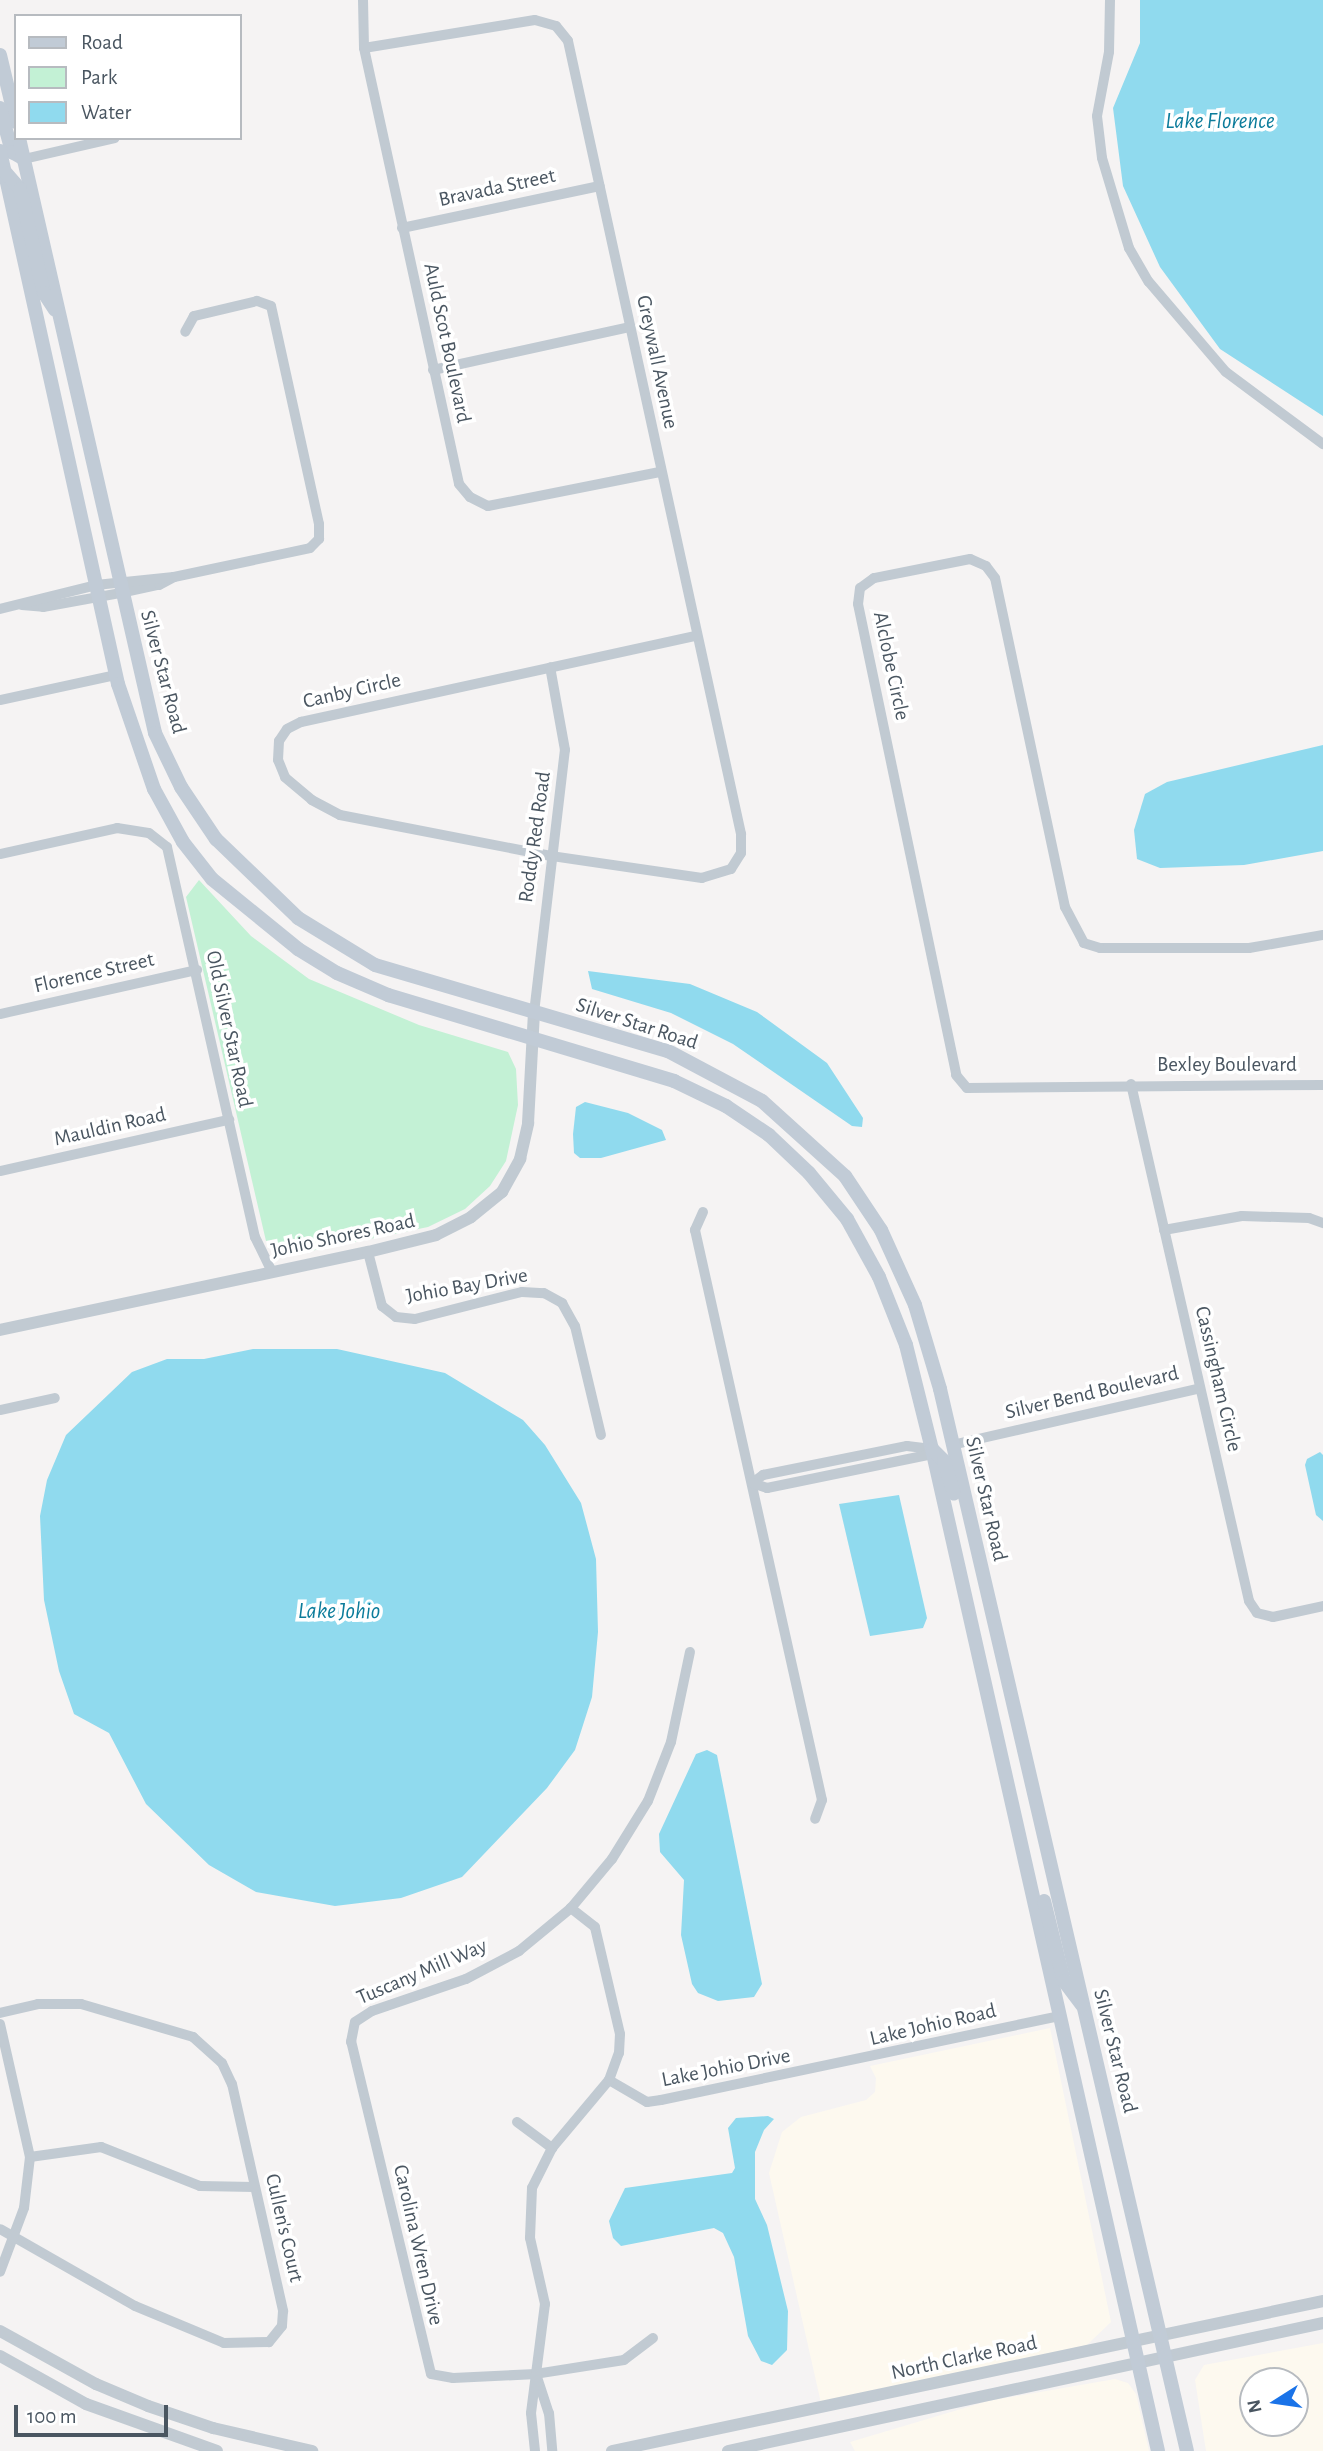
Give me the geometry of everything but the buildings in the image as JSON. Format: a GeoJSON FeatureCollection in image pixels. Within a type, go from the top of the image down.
{"type":"FeatureCollection","features":[{"type":"Feature","properties":{"kind":"main road"},"geometry":{"type":"LineString","coordinates":[[0,55],[14,114]]}},
{"type":"Feature","properties":{"kind":"main road"},"geometry":{"type":"LineString","coordinates":[[0,108],[12,152],[24,159]]}},
{"type":"Feature","properties":{"kind":"main road","name":"Silver Star Road"},"geometry":{"type":"LineString","coordinates":[[19,140],[119,587],[155,733],[181,787],[209,829],[251,876],[298,918],[375,965],[668,1051],[714,1073],[762,1101],[845,1176],[881,1230],[915,1305],[952,1445],[1082,2005],[1168,2355],[1187,2451]]}},
{"type":"Feature","properties":{"kind":"main road","name":"Silver Star Road"},"geometry":{"type":"LineString","coordinates":[[0,151],[116,675],[154,789],[183,842],[222,888],[298,949],[337,973],[388,995],[674,1081],[726,1106],[769,1135],[848,1219],[886,1290],[906,1345],[932,1452],[1158,2451]]}},
{"type":"Feature","properties":{"kind":"main road"},"geometry":{"type":"LineString","coordinates":[[5,173],[20,189],[44,293],[61,320]]}},
{"type":"Feature","properties":{"kind":"main road"},"geometry":{"type":"LineString","coordinates":[[886,1290],[901,1307],[933,1424],[952,1445]]}},
{"type":"Feature","properties":{"kind":"main road"},"geometry":{"type":"LineString","coordinates":[[932,1452],[944,1461],[975,1588],[985,1589]]}},
{"type":"Feature","properties":{"kind":"main road"},"geometry":{"type":"LineString","coordinates":[[1016,1824],[1027,1830],[1063,1981],[1082,2005]]}},
{"type":"Feature","properties":{"kind":"street","name":"Auld Scot Boulevard"},"geometry":{"type":"LineString","coordinates":[[363,0],[364,48],[459,484],[470,497],[488,506],[660,472]]}},
{"type":"Feature","properties":{"kind":"street"},"geometry":{"type":"LineString","coordinates":[[1110,0],[1109,52],[1097,116],[1102,158],[1129,248],[1149,282],[1226,372],[1323,443]]}},
{"type":"Feature","properties":{"kind":"street","name":"Greywall Avenue"},"geometry":{"type":"LineString","coordinates":[[364,48],[535,20],[556,26],[568,41],[741,834],[741,853],[731,869],[702,878]]}},
{"type":"Feature","properties":{"kind":"street"},"geometry":{"type":"LineString","coordinates":[[24,159],[106,140]]}},
{"type":"Feature","properties":{"kind":"street","name":"Bravada Street"},"geometry":{"type":"LineString","coordinates":[[402,229],[600,186]]}},
{"type":"Feature","properties":{"kind":"street"},"geometry":{"type":"LineString","coordinates":[[0,609],[174,577],[310,548],[319,532],[271,306],[257,301],[194,316],[185,332]]}},
{"type":"Feature","properties":{"kind":"street"},"geometry":{"type":"LineString","coordinates":[[433,370],[630,327]]}},
{"type":"Feature","properties":{"kind":"street","name":"Alclobe Circle"},"geometry":{"type":"LineString","coordinates":[[1131,1084],[983,1092],[967,1088],[956,1075],[858,604],[860,588],[874,578],[970,559],[986,566],[995,578],[1065,907],[1084,943],[1100,948],[1249,948],[1323,935]]}},
{"type":"Feature","properties":{"kind":"street","name":"Canby Circle"},"geometry":{"type":"LineString","coordinates":[[697,636],[301,722],[287,729],[279,741],[278,760],[294,785],[340,815],[551,856],[702,878]]}},
{"type":"Feature","properties":{"kind":"street","name":"Roddy Red Road"},"geometry":{"type":"LineString","coordinates":[[534,1013],[565,750],[550,667]]}},
{"type":"Feature","properties":{"kind":"street"},"geometry":{"type":"LineString","coordinates":[[0,700],[116,675]]}},
{"type":"Feature","properties":{"kind":"street","name":"Old Silver Star Road"},"geometry":{"type":"LineString","coordinates":[[0,854],[117,828],[149,833],[167,847],[256,1237],[271,1270]]}},
{"type":"Feature","properties":{"kind":"street","name":"Florence Street"},"geometry":{"type":"LineString","coordinates":[[0,1014],[197,970]]}},
{"type":"Feature","properties":{"kind":"street","name":"Johio Shores Road"},"geometry":{"type":"LineString","coordinates":[[0,1330],[271,1270],[368,1252],[436,1235],[471,1217],[502,1192],[520,1159],[528,1124],[534,1013]]}},
{"type":"Feature","properties":{"kind":"street","name":"Bexley Boulevard"},"geometry":{"type":"LineString","coordinates":[[1131,1084],[1323,1085]]}},
{"type":"Feature","properties":{"kind":"street","name":"Cassingham Circle"},"geometry":{"type":"LineString","coordinates":[[1131,1084],[1249,1601],[1256,1613],[1273,1617],[1323,1606]]}},
{"type":"Feature","properties":{"kind":"street","name":"Mauldin Road"},"geometry":{"type":"LineString","coordinates":[[0,1171],[229,1120]]}},
{"type":"Feature","properties":{"kind":"street"},"geometry":{"type":"LineString","coordinates":[[703,1212],[695,1230],[822,1800],[815,1819]]}},
{"type":"Feature","properties":{"kind":"street"},"geometry":{"type":"LineString","coordinates":[[1164,1230],[1242,1216],[1309,1218],[1323,1223]]}},
{"type":"Feature","properties":{"kind":"street","name":"Johio Bay Drive"},"geometry":{"type":"LineString","coordinates":[[368,1252],[382,1306],[396,1317],[415,1318],[522,1292],[544,1293],[562,1303],[575,1326],[601,1435]]}},
{"type":"Feature","properties":{"kind":"street","name":"Silver Bend Boulevard"},"geometry":{"type":"LineString","coordinates":[[952,1445],[1200,1388]]}},
{"type":"Feature","properties":{"kind":"street"},"geometry":{"type":"LineString","coordinates":[[0,1410],[55,1398]]}},
{"type":"Feature","properties":{"kind":"street"},"geometry":{"type":"LineString","coordinates":[[752,1483],[764,1475],[907,1446],[932,1452]]}},
{"type":"Feature","properties":{"kind":"street"},"geometry":{"type":"LineString","coordinates":[[752,1483],[767,1488],[932,1452]]}},
{"type":"Feature","properties":{"kind":"street"},"geometry":{"type":"LineString","coordinates":[[840,1460],[842,1471]]}},
{"type":"Feature","properties":{"kind":"street","name":"Tuscany Mill Way"},"geometry":{"type":"LineString","coordinates":[[355,2022],[372,2011],[466,1979],[519,1951],[571,1908],[612,1859],[649,1801],[671,1742],[690,1652]]}},
{"type":"Feature","properties":{"kind":"street"},"geometry":{"type":"LineString","coordinates":[[535,2451],[531,2413],[545,2304],[528,2214],[532,2188],[552,2148],[609,2080],[619,2053],[620,2034],[595,1927],[571,1908]]}},
{"type":"Feature","properties":{"kind":"street","name":"Cullen's Court"},"geometry":{"type":"LineString","coordinates":[[0,2013],[38,2004],[82,2004],[205,2044],[222,2063],[232,2084],[283,2311],[282,2326],[269,2342],[224,2343],[177,2326],[0,2229]]}},
{"type":"Feature","properties":{"kind":"street","name":"Lake Johio Road"},"geometry":{"type":"LineString","coordinates":[[814,2071],[1060,2016]]}},
{"type":"Feature","properties":{"kind":"street","name":"Carolina Wren Drive"},"geometry":{"type":"LineString","coordinates":[[355,2022],[351,2042],[431,2374],[453,2378],[536,2374]]}},
{"type":"Feature","properties":{"kind":"street"},"geometry":{"type":"LineString","coordinates":[[0,2024],[30,2157],[26,2196],[0,2272]]}},
{"type":"Feature","properties":{"kind":"street","name":"Lake Johio Drive"},"geometry":{"type":"LineString","coordinates":[[609,2080],[647,2102],[814,2071]]}},
{"type":"Feature","properties":{"kind":"street"},"geometry":{"type":"LineString","coordinates":[[517,2122],[552,2148]]}},
{"type":"Feature","properties":{"kind":"street"},"geometry":{"type":"LineString","coordinates":[[30,2157],[101,2147],[200,2186],[254,2187]]}},
{"type":"Feature","properties":{"kind":"street"},"geometry":{"type":"LineString","coordinates":[[0,2249],[13,2238]]}},
{"type":"Feature","properties":{"kind":"street","name":"North Clarke Road"},"geometry":{"type":"LineString","coordinates":[[612,2451],[1323,2301]]}},
{"type":"Feature","properties":{"kind":"street","name":"North Clarke Road"},"geometry":{"type":"LineString","coordinates":[[728,2451],[1323,2323]]}},
{"type":"Feature","properties":{"kind":"street"},"geometry":{"type":"LineString","coordinates":[[0,2331],[96,2384],[148,2406],[213,2428],[312,2451]]}},
{"type":"Feature","properties":{"kind":"street"},"geometry":{"type":"LineString","coordinates":[[536,2374],[624,2360],[653,2338]]}},
{"type":"Feature","properties":{"kind":"street"},"geometry":{"type":"LineString","coordinates":[[0,2356],[86,2404],[217,2451]]}},
{"type":"Feature","properties":{"kind":"street"},"geometry":{"type":"LineString","coordinates":[[536,2374],[549,2413],[552,2451]]}},
{"type":"Feature","properties":{"kind":"street"},"geometry":{"type":"LineString","coordinates":[[531,2413],[549,2413]]}},
{"type":"Feature","properties":{"kind":"shaded area"},"geometry":{"type":"Polygon","coordinates":[[[1050,2028],[1111,2322],[1087,2345],[821,2403],[769,2173],[782,2132],[801,2117],[866,2100],[875,2092],[876,2078],[870,2066],[1050,2028]]]}},
{"type":"Feature","properties":{"kind":"shaded area"},"geometry":{"type":"Polygon","coordinates":[[[1323,2343],[1323,2451],[1206,2451],[1195,2380],[1204,2365],[1323,2343]]]}},
{"type":"Feature","properties":{"kind":"shaded area"},"geometry":{"type":"Polygon","coordinates":[[[1115,2379],[1128,2383],[1136,2394],[1149,2451],[855,2451],[850,2442],[988,2401],[1115,2379]]]}},
{"type":"Feature","properties":{"kind":"green space"},"geometry":{"type":"Polygon","coordinates":[[[199,880],[251,936],[309,979],[419,1025],[508,1052],[516,1069],[518,1105],[506,1161],[490,1186],[465,1209],[428,1227],[301,1253],[266,1241],[186,897],[199,880]]]}},
{"type":"Feature","properties":{"kind":"water","name":"Lake Florence"},"geometry":{"type":"Polygon","coordinates":[[[1140,0],[1323,0],[1323,416],[1220,349],[1160,267],[1123,186],[1113,108],[1140,43],[1140,0]]]}},
{"type":"Feature","properties":{"kind":"water"},"geometry":{"type":"Polygon","coordinates":[[[1323,745],[1323,851],[1244,865],[1160,868],[1137,859],[1134,830],[1145,794],[1167,782],[1323,745]]]}},
{"type":"Feature","properties":{"kind":"water"},"geometry":{"type":"Polygon","coordinates":[[[588,971],[690,984],[757,1012],[827,1063],[863,1118],[862,1127],[852,1126],[733,1044],[671,1013],[592,989],[588,971]]]}},
{"type":"Feature","properties":{"kind":"water"},"geometry":{"type":"Polygon","coordinates":[[[585,1102],[628,1113],[662,1130],[666,1140],[601,1158],[580,1158],[574,1153],[573,1134],[576,1107],[585,1102]]]}},
{"type":"Feature","properties":{"kind":"water","name":"Lake Johio"},"geometry":{"type":"Polygon","coordinates":[[[253,1349],[337,1349],[445,1373],[523,1420],[545,1445],[581,1503],[596,1559],[598,1632],[592,1697],[575,1750],[547,1788],[462,1877],[401,1898],[335,1906],[256,1892],[209,1865],[146,1804],[109,1733],[74,1714],[59,1671],[44,1600],[40,1516],[47,1480],[66,1435],[132,1372],[167,1359],[204,1359],[253,1349]]]}},
{"type":"Feature","properties":{"kind":"water"},"geometry":{"type":"Polygon","coordinates":[[[1320,1452],[1323,1455],[1323,1521],[1316,1515],[1305,1465],[1307,1459],[1320,1452]]]}},
{"type":"Feature","properties":{"kind":"water"},"geometry":{"type":"Polygon","coordinates":[[[899,1495],[927,1618],[923,1628],[870,1636],[839,1504],[899,1495]]]}},
{"type":"Feature","properties":{"kind":"water"},"geometry":{"type":"Polygon","coordinates":[[[707,1750],[717,1755],[762,1984],[754,1997],[718,2001],[698,1993],[692,1984],[681,1935],[684,1880],[660,1852],[659,1834],[696,1754],[707,1750]]]}},
{"type":"Feature","properties":{"kind":"water"},"geometry":{"type":"Polygon","coordinates":[[[768,2116],[774,2119],[764,2130],[755,2152],[755,2199],[767,2225],[788,2311],[787,2350],[772,2365],[761,2361],[748,2336],[734,2257],[723,2233],[714,2228],[621,2246],[613,2238],[609,2221],[625,2188],[732,2173],[735,2168],[728,2128],[736,2118],[768,2116]]]}}]}
